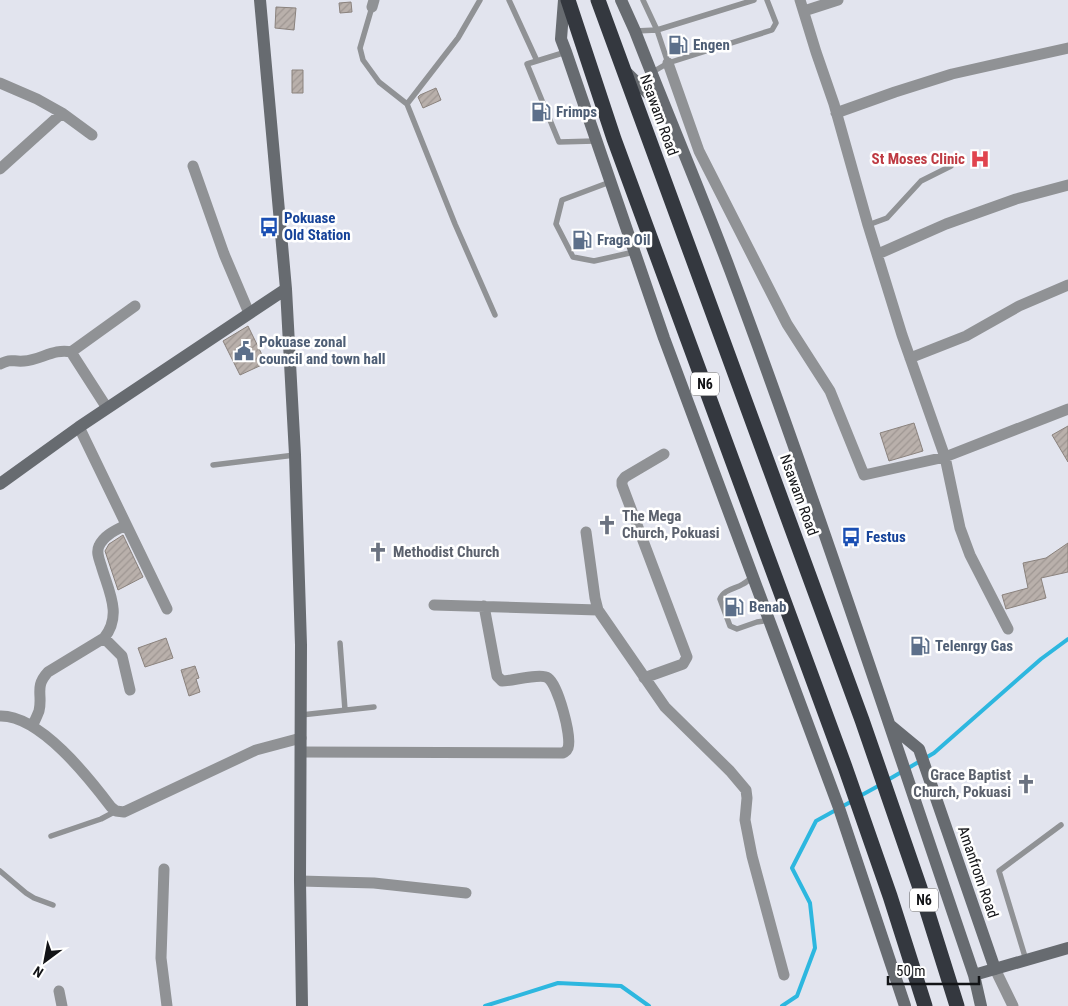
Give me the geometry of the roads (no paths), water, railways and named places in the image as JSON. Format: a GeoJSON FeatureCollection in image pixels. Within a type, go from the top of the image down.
{"type":"FeatureCollection","features":[{"type":"Feature","properties":{"kind":"highway","name":"N6"},"geometry":{"type":"LineString","coordinates":[[566,0],[614,139],[845,767],[893,905],[925,1006]]}},
{"type":"Feature","properties":{"kind":"highway","name":"Nsawam Road"},"geometry":{"type":"LineString","coordinates":[[598,0],[876,758],[957,1006]]}},
{"type":"Feature","properties":{"kind":"main road"},"geometry":{"type":"LineString","coordinates":[[260,0],[286,289],[295,455],[301,645],[300,881],[302,1006]]}},
{"type":"Feature","properties":{"kind":"main road"},"geometry":{"type":"LineString","coordinates":[[566,0],[561,39],[664,338],[827,774],[905,1006]]}},
{"type":"Feature","properties":{"kind":"main road"},"geometry":{"type":"LineString","coordinates":[[621,0],[730,268],[890,725],[974,975],[981,1006]]}},
{"type":"Feature","properties":{"kind":"main road"},"geometry":{"type":"LineString","coordinates":[[625,71],[667,112]]}},
{"type":"Feature","properties":{"kind":"main road"},"geometry":{"type":"LineString","coordinates":[[0,484],[79,426],[286,289]]}},
{"type":"Feature","properties":{"kind":"main road","name":"Amanfrom Road"},"geometry":{"type":"LineString","coordinates":[[890,725],[919,748],[995,969]]}},
{"type":"Feature","properties":{"kind":"main road"},"geometry":{"type":"LineString","coordinates":[[974,975],[1068,948]]}},
{"type":"Feature","properties":{"kind":"street"},"geometry":{"type":"LineString","coordinates":[[838,0],[802,5],[910,358],[945,457],[960,528],[970,555],[1008,629]]}},
{"type":"Feature","properties":{"kind":"street"},"geometry":{"type":"LineString","coordinates":[[836,113],[952,74],[1068,48]]}},
{"type":"Feature","properties":{"kind":"street"},"geometry":{"type":"LineString","coordinates":[[668,63],[699,151],[787,324],[830,391],[864,475],[945,457],[1067,411]]}},
{"type":"Feature","properties":{"kind":"street"},"geometry":{"type":"LineString","coordinates":[[0,83],[37,99],[62,113],[92,135]]}},
{"type":"Feature","properties":{"kind":"street"},"geometry":{"type":"LineString","coordinates":[[0,169],[62,113]]}},
{"type":"Feature","properties":{"kind":"street"},"geometry":{"type":"LineString","coordinates":[[193,166],[224,254],[249,313]]}},
{"type":"Feature","properties":{"kind":"street"},"geometry":{"type":"LineString","coordinates":[[878,254],[946,224],[1016,199],[1068,186]]}},
{"type":"Feature","properties":{"kind":"street"},"geometry":{"type":"LineString","coordinates":[[910,358],[966,336],[1019,306],[1068,285]]}},
{"type":"Feature","properties":{"kind":"street"},"geometry":{"type":"LineString","coordinates":[[71,352],[135,306]]}},
{"type":"Feature","properties":{"kind":"street"},"geometry":{"type":"LineString","coordinates":[[0,364],[10,360],[23,361],[64,350],[71,352],[107,408]]}},
{"type":"Feature","properties":{"kind":"street"},"geometry":{"type":"LineString","coordinates":[[79,426],[167,609]]}},
{"type":"Feature","properties":{"kind":"street"},"geometry":{"type":"LineString","coordinates":[[644,678],[683,664],[687,656],[622,485],[625,477],[664,454]]}},
{"type":"Feature","properties":{"kind":"street"},"geometry":{"type":"LineString","coordinates":[[32,726],[39,711],[39,686],[42,678],[48,672],[104,638],[110,630],[114,618],[114,608],[99,560],[98,549],[109,534],[126,525]]}},
{"type":"Feature","properties":{"kind":"street"},"geometry":{"type":"LineString","coordinates":[[586,532],[598,610],[665,707],[730,771],[746,790],[745,820],[752,856],[784,974]]}},
{"type":"Feature","properties":{"kind":"street"},"geometry":{"type":"LineString","coordinates":[[434,605],[598,610]]}},
{"type":"Feature","properties":{"kind":"street"},"geometry":{"type":"LineString","coordinates":[[301,752],[565,752],[568,746],[566,726],[558,692],[548,678],[541,676],[502,681],[497,676],[484,606]]}},
{"type":"Feature","properties":{"kind":"street"},"geometry":{"type":"LineString","coordinates":[[104,638],[122,656],[130,690]]}},
{"type":"Feature","properties":{"kind":"street"},"geometry":{"type":"LineString","coordinates":[[0,716],[32,726],[64,751],[111,807],[116,811],[124,812],[256,750],[301,738]]}},
{"type":"Feature","properties":{"kind":"street"},"geometry":{"type":"LineString","coordinates":[[164,869],[161,958],[167,1006]]}},
{"type":"Feature","properties":{"kind":"street"},"geometry":{"type":"LineString","coordinates":[[300,881],[374,883],[466,893]]}},
{"type":"Feature","properties":{"kind":"street"},"geometry":{"type":"LineString","coordinates":[[995,969],[1013,1006]]}},
{"type":"Feature","properties":{"kind":"street"},"geometry":{"type":"LineString","coordinates":[[59,991],[62,1006]]}},
{"type":"Feature","properties":{"kind":"lane"},"geometry":{"type":"LineString","coordinates":[[407,104],[458,38],[480,0]]}},
{"type":"Feature","properties":{"kind":"lane"},"geometry":{"type":"LineString","coordinates":[[509,0],[537,61]]}},
{"type":"Feature","properties":{"kind":"lane"},"geometry":{"type":"LineString","coordinates":[[643,0],[657,30],[668,63]]}},
{"type":"Feature","properties":{"kind":"lane"},"geometry":{"type":"LineString","coordinates":[[635,31],[657,30],[754,0]]}},
{"type":"Feature","properties":{"kind":"lane"},"geometry":{"type":"LineString","coordinates":[[651,73],[668,63],[772,30],[776,23],[767,0]]}},
{"type":"Feature","properties":{"kind":"lane"},"geometry":{"type":"LineString","coordinates":[[373,3],[360,48],[363,60],[379,82],[407,104],[455,224],[495,316]]}},
{"type":"Feature","properties":{"kind":"lane"},"geometry":{"type":"LineString","coordinates":[[566,52],[527,64],[559,142],[596,141]]}},
{"type":"Feature","properties":{"kind":"lane"},"geometry":{"type":"LineString","coordinates":[[868,225],[887,218],[921,181],[951,166]]}},
{"type":"Feature","properties":{"kind":"lane"},"geometry":{"type":"LineString","coordinates":[[610,182],[562,200],[556,224],[573,257],[594,261],[634,252]]}},
{"type":"Feature","properties":{"kind":"lane"},"geometry":{"type":"LineString","coordinates":[[213,465],[295,455]]}},
{"type":"Feature","properties":{"kind":"lane"},"geometry":{"type":"LineString","coordinates":[[753,576],[744,584],[725,592],[720,599],[730,626],[737,629],[770,620]]}},
{"type":"Feature","properties":{"kind":"lane"},"geometry":{"type":"LineString","coordinates":[[340,643],[345,710]]}},
{"type":"Feature","properties":{"kind":"lane"},"geometry":{"type":"LineString","coordinates":[[301,715],[374,708]]}},
{"type":"Feature","properties":{"kind":"lane"},"geometry":{"type":"LineString","coordinates":[[51,836],[101,819],[116,811]]}},
{"type":"Feature","properties":{"kind":"lane"},"geometry":{"type":"LineString","coordinates":[[1026,960],[999,871],[1061,824]]}},
{"type":"Feature","properties":{"kind":"lane"},"geometry":{"type":"LineString","coordinates":[[0,871],[26,893],[53,905]]}},
{"type":"Feature","properties":{"kind":"waterway"},"geometry":{"type":"LineString","coordinates":[[886,781],[934,753],[1041,659],[1068,639]]}},
{"type":"Feature","properties":{"kind":"waterway"},"geometry":{"type":"LineString","coordinates":[[860,796],[880,785]]}},
{"type":"Feature","properties":{"kind":"waterway"},"geometry":{"type":"LineString","coordinates":[[782,1006],[797,996],[815,948],[810,903],[792,868],[816,821],[854,800]]}},
{"type":"Feature","properties":{"kind":"waterway"},"geometry":{"type":"LineString","coordinates":[[485,1006],[558,983],[621,986],[649,1006]]}},
{"type":"Feature","properties":{"kind":"place","name":"Engen"},"geometry":{"type":"Point","coordinates":[678,45]}},
{"type":"Feature","properties":{"kind":"place","name":"Frimps"},"geometry":{"type":"Point","coordinates":[541,112]}},
{"type":"Feature","properties":{"kind":"place","name":"St Moses Clinic"},"geometry":{"type":"Point","coordinates":[980,159]}},
{"type":"Feature","properties":{"kind":"place","name":"Pokuase Old Station"},"geometry":{"type":"Point","coordinates":[269,227]}},
{"type":"Feature","properties":{"kind":"place","name":"Fraga Oil"},"geometry":{"type":"Point","coordinates":[582,240]}},
{"type":"Feature","properties":{"kind":"place","name":"Pokuase zonal council and town hall"},"geometry":{"type":"Point","coordinates":[244,351]}},
{"type":"Feature","properties":{"kind":"place","name":"The Mega Church, Pokuasi"},"geometry":{"type":"Point","coordinates":[607,525]}},
{"type":"Feature","properties":{"kind":"place","name":"Festus"},"geometry":{"type":"Point","coordinates":[851,537]}},
{"type":"Feature","properties":{"kind":"place","name":"Methodist Church"},"geometry":{"type":"Point","coordinates":[378,552]}},
{"type":"Feature","properties":{"kind":"place","name":"Benab"},"geometry":{"type":"Point","coordinates":[734,607]}},
{"type":"Feature","properties":{"kind":"place","name":"Telenrgy Gas"},"geometry":{"type":"Point","coordinates":[920,646]}},
{"type":"Feature","properties":{"kind":"place","name":"Grace Baptist Church, Pokuasi"},"geometry":{"type":"Point","coordinates":[1026,784]}}]}
